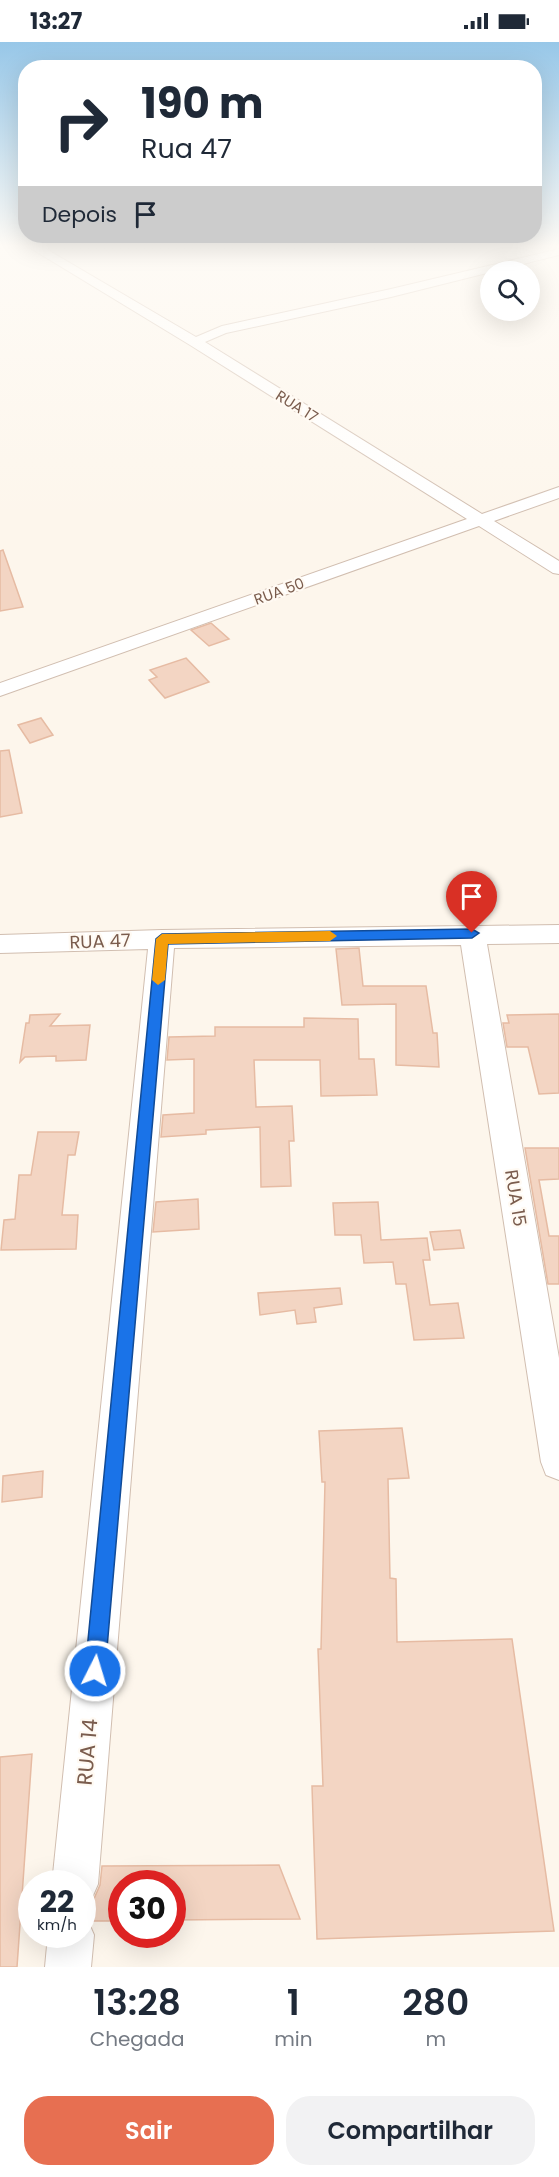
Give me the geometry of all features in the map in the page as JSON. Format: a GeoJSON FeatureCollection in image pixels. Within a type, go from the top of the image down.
{"type":"FeatureCollection","features":[{"type":"Feature","properties":{"kind":"street","name":"RUA 17"},"geometry":{"type":"LineString","coordinates":[[185,336],[559,569]]}},
{"type":"Feature","properties":{"kind":"street"},"geometry":{"type":"LineString","coordinates":[[195,342],[209,336]]}},
{"type":"Feature","properties":{"kind":"street","name":"RUA 50"},"geometry":{"type":"LineString","coordinates":[[0,690],[559,492]]}},
{"type":"Feature","properties":{"kind":"street","name":"RUA 47"},"geometry":{"type":"LineString","coordinates":[[0,944],[472,933],[559,934]]}},
{"type":"Feature","properties":{"kind":"street","name":"RUA 15"},"geometry":{"type":"LineString","coordinates":[[472,933],[559,1462]]}},
{"type":"Feature","properties":{"kind":"street","name":"RUA 14"},"geometry":{"type":"LineString","coordinates":[[76,1870],[162,939]]}},
{"type":"Feature","properties":{"kind":"street"},"geometry":{"type":"LineString","coordinates":[[68,1967],[70,1948]]}},
{"type":"Feature","properties":{"kind":"building"},"geometry":{"type":"Polygon","coordinates":[[[3,550],[23,607],[0,611],[0,551],[3,550]]]}},
{"type":"Feature","properties":{"kind":"building"},"geometry":{"type":"Polygon","coordinates":[[[211,623],[229,639],[209,646],[191,630],[211,623]]]}},
{"type":"Feature","properties":{"kind":"building"},"geometry":{"type":"Polygon","coordinates":[[[186,658],[209,682],[165,698],[149,680],[157,677],[150,670],[186,658]]]}},
{"type":"Feature","properties":{"kind":"building"},"geometry":{"type":"Polygon","coordinates":[[[41,718],[53,735],[30,743],[18,725],[41,718]]]}},
{"type":"Feature","properties":{"kind":"building"},"geometry":{"type":"Polygon","coordinates":[[[9,750],[22,813],[0,817],[0,751],[9,750]]]}},
{"type":"Feature","properties":{"kind":"building"},"geometry":{"type":"Polygon","coordinates":[[[359,948],[363,986],[426,986],[433,1033],[437,1033],[439,1067],[396,1065],[396,1004],[342,1005],[336,949],[359,948]]]}},
{"type":"Feature","properties":{"kind":"building"},"geometry":{"type":"Polygon","coordinates":[[[60,1014],[50,1026],[90,1025],[86,1060],[56,1061],[56,1056],[25,1057],[20,1062],[26,1023],[29,1023],[30,1015],[60,1014]]]}},
{"type":"Feature","properties":{"kind":"building"},"geometry":{"type":"Polygon","coordinates":[[[559,1014],[559,1093],[539,1094],[528,1047],[507,1047],[503,1023],[509,1023],[507,1015],[559,1014]]]}},
{"type":"Feature","properties":{"kind":"building"},"geometry":{"type":"Polygon","coordinates":[[[304,1018],[358,1019],[359,1059],[374,1059],[377,1095],[321,1096],[320,1060],[254,1060],[256,1107],[292,1106],[294,1141],[289,1141],[291,1186],[261,1187],[260,1127],[206,1130],[206,1134],[161,1137],[163,1115],[194,1113],[194,1059],[167,1060],[169,1037],[215,1036],[215,1027],[304,1027],[304,1018]]]}},
{"type":"Feature","properties":{"kind":"building"},"geometry":{"type":"Polygon","coordinates":[[[38,1132],[79,1132],[75,1155],[68,1155],[62,1215],[78,1215],[76,1249],[1,1250],[4,1220],[15,1219],[19,1175],[31,1175],[38,1132]]]}},
{"type":"Feature","properties":{"kind":"building"},"geometry":{"type":"Polygon","coordinates":[[[525,1148],[559,1148],[559,1179],[539,1180],[549,1236],[559,1236],[559,1284],[548,1284],[525,1148]]]}},
{"type":"Feature","properties":{"kind":"building"},"geometry":{"type":"Polygon","coordinates":[[[198,1199],[199,1229],[153,1232],[156,1202],[198,1199]]]}},
{"type":"Feature","properties":{"kind":"building"},"geometry":{"type":"Polygon","coordinates":[[[378,1202],[381,1240],[427,1238],[430,1260],[423,1260],[430,1305],[458,1303],[464,1338],[414,1340],[406,1284],[396,1284],[393,1262],[364,1263],[361,1235],[335,1235],[333,1203],[378,1202]]]}},
{"type":"Feature","properties":{"kind":"building"},"geometry":{"type":"Polygon","coordinates":[[[460,1230],[464,1248],[434,1250],[430,1232],[460,1230]]]}},
{"type":"Feature","properties":{"kind":"building"},"geometry":{"type":"Polygon","coordinates":[[[340,1288],[342,1304],[314,1308],[316,1322],[297,1324],[295,1310],[260,1315],[258,1293],[340,1288]]]}},
{"type":"Feature","properties":{"kind":"building"},"geometry":{"type":"Polygon","coordinates":[[[402,1428],[409,1478],[388,1479],[390,1578],[396,1579],[397,1642],[512,1639],[554,1931],[317,1939],[312,1786],[323,1786],[318,1649],[321,1649],[325,1482],[322,1482],[319,1431],[402,1428]]]}},
{"type":"Feature","properties":{"kind":"building"},"geometry":{"type":"Polygon","coordinates":[[[43,1471],[42,1497],[2,1502],[3,1476],[43,1471]]]}},
{"type":"Feature","properties":{"kind":"building"},"geometry":{"type":"Polygon","coordinates":[[[32,1754],[24,1870],[18,1870],[17,1967],[0,1967],[0,1757],[32,1754]]]}},
{"type":"Feature","properties":{"kind":"building"},"geometry":{"type":"Polygon","coordinates":[[[279,1865],[300,1919],[186,1920],[186,1870],[108,1870],[108,1921],[96,1921],[96,1894],[100,1885],[102,1866],[279,1865]]]}},
{"type":"Feature","properties":{"kind":"slow traffic"},"geometry":{"type":"LineString","coordinates":[[158,980],[162,939],[330,936]]}},
{"type":"Feature","properties":{"kind":"route"},"geometry":{"type":"LineString","coordinates":[[95,1671],[162,939],[472,933]]}}]}
